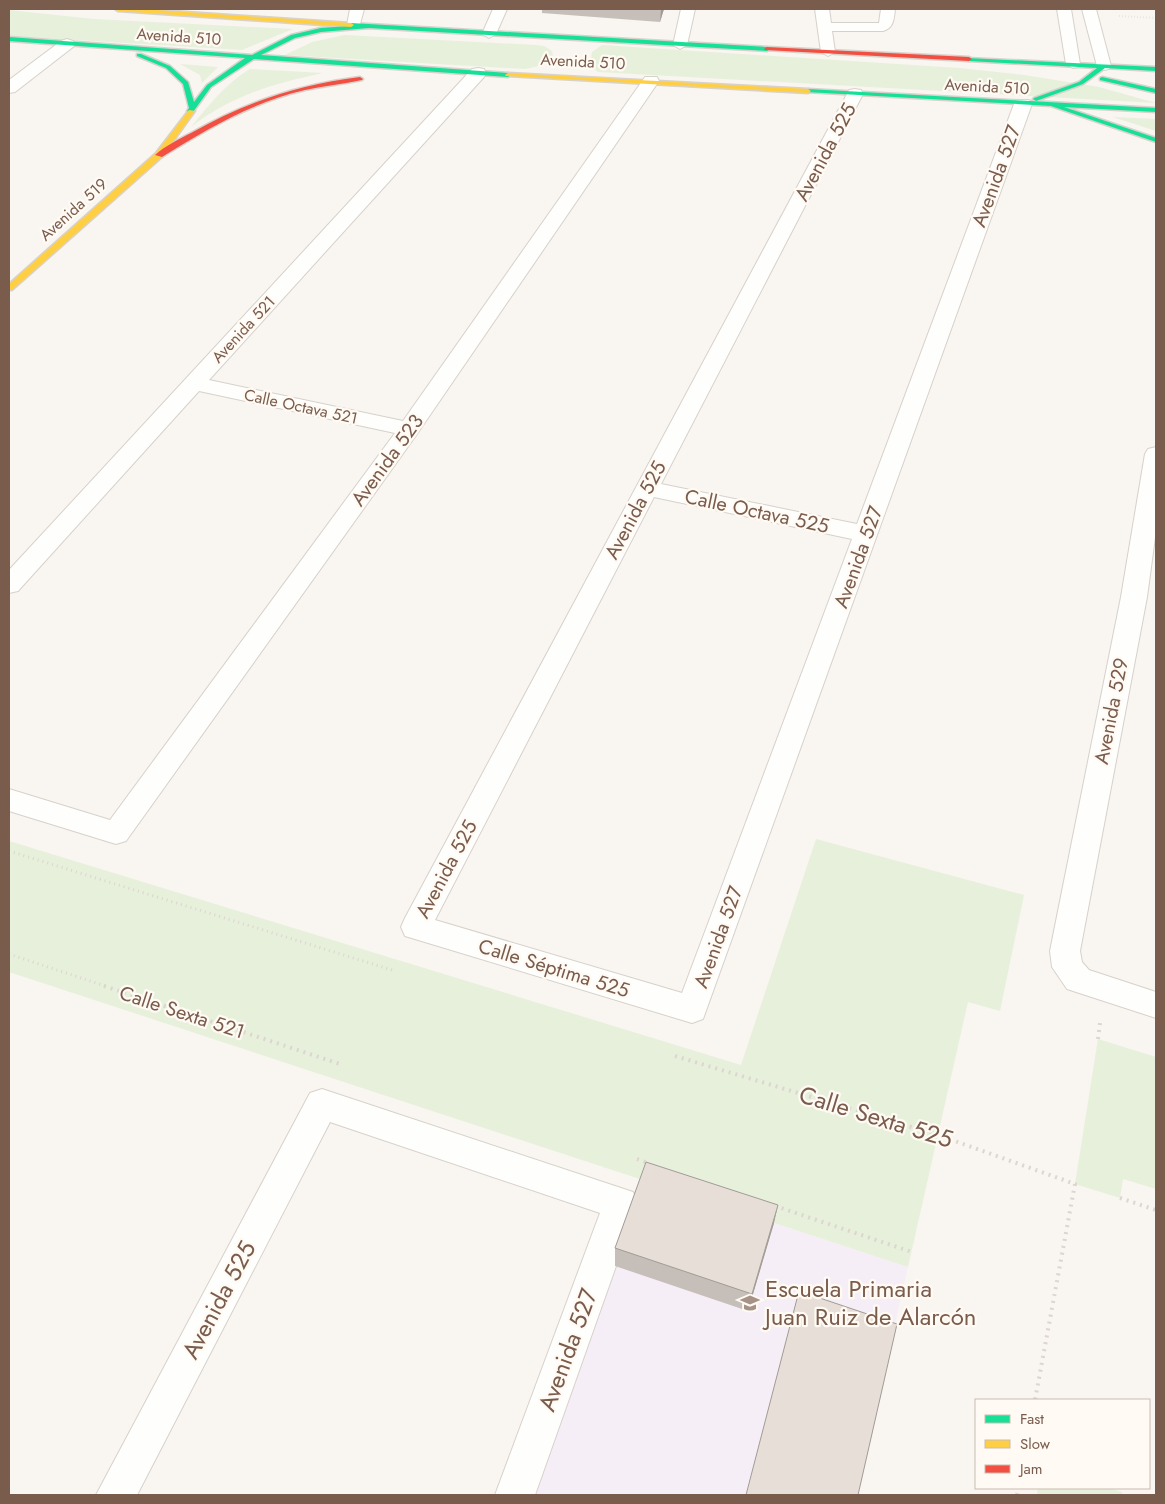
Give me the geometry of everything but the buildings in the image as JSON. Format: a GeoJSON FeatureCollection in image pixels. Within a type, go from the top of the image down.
{"type":"FeatureCollection","features":[{"type":"Feature","properties":{"kind":"main road","name":"Avenida 510"},"geometry":{"type":"LineString","coordinates":[[125,9],[489,34],[564,42],[680,45],[1156,69]]}},
{"type":"Feature","properties":{"kind":"main road"},"geometry":{"type":"LineString","coordinates":[[158,155],[209,86],[250,58],[293,36],[321,30],[370,26]]}},
{"type":"Feature","properties":{"kind":"main road","name":"Avenida 510"},"geometry":{"type":"LineString","coordinates":[[9,39],[124,49],[469,72],[558,71],[651,81],[1054,106],[1156,110]]}},
{"type":"Feature","properties":{"kind":"main road"},"geometry":{"type":"LineString","coordinates":[[124,49],[168,67],[186,83],[192,107]]}},
{"type":"Feature","properties":{"kind":"main road"},"geometry":{"type":"LineString","coordinates":[[979,59],[1094,77],[1156,91]]}},
{"type":"Feature","properties":{"kind":"main road"},"geometry":{"type":"LineString","coordinates":[[1023,104],[1064,91],[1094,77],[1104,66]]}},
{"type":"Feature","properties":{"kind":"main road"},"geometry":{"type":"LineString","coordinates":[[158,155],[211,122],[264,96],[326,81],[469,72]]}},
{"type":"Feature","properties":{"kind":"main road"},"geometry":{"type":"LineString","coordinates":[[1054,106],[1156,140]]}},
{"type":"Feature","properties":{"kind":"main road","name":"Avenida 519"},"geometry":{"type":"LineString","coordinates":[[9,288],[158,155]]}},
{"type":"Feature","properties":{"kind":"street"},"geometry":{"type":"LineString","coordinates":[[9,88],[68,44]]}},
{"type":"Feature","properties":{"kind":"street","name":"Avenida 521"},"geometry":{"type":"LineString","coordinates":[[9,585],[193,383],[469,72]]}},
{"type":"Feature","properties":{"kind":"street","name":"Avenida 523"},"geometry":{"type":"LineString","coordinates":[[9,800],[116,833],[409,429],[651,81]]}},
{"type":"Feature","properties":{"kind":"street","name":"Avenida 525"},"geometry":{"type":"LineString","coordinates":[[416,927],[855,94]]}},
{"type":"Feature","properties":{"kind":"street","name":"Avenida 527"},"geometry":{"type":"LineString","coordinates":[[692,1009],[1023,104]]}},
{"type":"Feature","properties":{"kind":"street","name":"Calle Octava 521"},"geometry":{"type":"LineString","coordinates":[[193,383],[409,429]]}},
{"type":"Feature","properties":{"kind":"street","name":"Avenida 529"},"geometry":{"type":"LineString","coordinates":[[1156,454],[1145,599],[1067,936],[1065,952],[1067,967],[1078,980],[1156,1005]]}},
{"type":"Feature","properties":{"kind":"street","name":"Calle Octava 525"},"geometry":{"type":"LineString","coordinates":[[647,488],[866,534]]}},
{"type":"Feature","properties":{"kind":"street","name":"Calle Séptima 525"},"geometry":{"type":"LineString","coordinates":[[416,927],[692,1009]]}},
{"type":"Feature","properties":{"kind":"street","name":"Avenida 527"},"geometry":{"type":"LineString","coordinates":[[322,1104],[621,1204],[514,1495]]}},
{"type":"Feature","properties":{"kind":"street","name":"Avenida 525"},"geometry":{"type":"LineString","coordinates":[[116,1495],[322,1104]]}},
{"type":"Feature","properties":{"kind":"lane"},"geometry":{"type":"LineString","coordinates":[[354,25],[357,9]]}},
{"type":"Feature","properties":{"kind":"lane"},"geometry":{"type":"LineString","coordinates":[[489,34],[500,9]]}},
{"type":"Feature","properties":{"kind":"lane"},"geometry":{"type":"LineString","coordinates":[[680,45],[688,9]]}},
{"type":"Feature","properties":{"kind":"lane"},"geometry":{"type":"LineString","coordinates":[[822,9],[828,52]]}},
{"type":"Feature","properties":{"kind":"lane"},"geometry":{"type":"LineString","coordinates":[[823,27],[883,27],[887,22],[888,9]]}},
{"type":"Feature","properties":{"kind":"lane"},"geometry":{"type":"LineString","coordinates":[[1064,9],[1072,64]]}},
{"type":"Feature","properties":{"kind":"lane"},"geometry":{"type":"LineString","coordinates":[[1089,9],[1104,66]]}},
{"type":"Feature","properties":{"kind":"path"},"geometry":{"type":"LineString","coordinates":[[9,851],[392,970]]}},
{"type":"Feature","properties":{"kind":"path","name":"Calle Sexta 521"},"geometry":{"type":"LineString","coordinates":[[9,954],[343,1065]]}},
{"type":"Feature","properties":{"kind":"path","name":"Calle Sexta 525"},"geometry":{"type":"LineString","coordinates":[[675,1056],[938,1135],[1075,1184],[1035,1399]]}},
{"type":"Feature","properties":{"kind":"path"},"geometry":{"type":"LineString","coordinates":[[637,1159],[655,1165]]}},
{"type":"Feature","properties":{"kind":"path"},"geometry":{"type":"LineString","coordinates":[[1120,1198],[1156,1210]]}},
{"type":"Feature","properties":{"kind":"path"},"geometry":{"type":"LineString","coordinates":[[765,1202],[912,1252]]}},
{"type":"Feature","properties":{"kind":"shaded area","name":"Escuela Primaria Juan Ruiz de Alarcón"},"geometry":{"type":"Polygon","coordinates":[[[645,1181],[908,1267],[856,1495],[534,1495],[645,1181]]]}},
{"type":"Feature","properties":{"kind":"green space"},"geometry":{"type":"Polygon","coordinates":[[[9,10],[94,19],[293,29],[242,50],[9,36],[9,10]]]}},
{"type":"Feature","properties":{"kind":"green space"},"geometry":{"type":"Polygon","coordinates":[[[345,35],[536,45],[544,46],[552,51],[553,59],[539,66],[525,69],[285,55],[312,42],[345,35]]]}},
{"type":"Feature","properties":{"kind":"green space"},"geometry":{"type":"Polygon","coordinates":[[[602,45],[959,68],[1024,75],[1099,87],[1156,103],[598,72],[590,66],[592,52],[602,45]]]}},
{"type":"Feature","properties":{"kind":"green space"},"geometry":{"type":"Polygon","coordinates":[[[180,64],[218,67],[202,83],[200,75],[180,64]]]}},
{"type":"Feature","properties":{"kind":"green space"},"geometry":{"type":"Polygon","coordinates":[[[250,69],[323,73],[288,81],[254,92],[221,107],[191,127],[225,88],[250,69]]]}},
{"type":"Feature","properties":{"kind":"green space"},"geometry":{"type":"Polygon","coordinates":[[[1113,117],[1156,119],[1156,131],[1113,117]]]}},
{"type":"Feature","properties":{"kind":"green space"},"geometry":{"type":"Polygon","coordinates":[[[816,839],[1024,895],[1000,1011],[968,1002],[908,1267],[9,972],[9,841],[741,1065],[816,839]]]}},
{"type":"Feature","properties":{"kind":"green space"},"geometry":{"type":"Polygon","coordinates":[[[1098,1039],[1156,1057],[1156,1189],[1123,1179],[1120,1198],[1075,1184],[1098,1039]]]}},
{"type":"Feature","properties":{"kind":"green space"},"geometry":{"type":"Polygon","coordinates":[[[1038,1489],[1112,1489],[1122,1492],[1122,1495],[1037,1495],[1038,1489]]]}},
{"type":"Feature","properties":{"kind":"traffic: fast"},"geometry":{"type":"LineString","coordinates":[[351,25],[767,49]]}},
{"type":"Feature","properties":{"kind":"traffic: fast"},"geometry":{"type":"LineString","coordinates":[[191,111],[209,86],[250,58],[293,36],[321,30],[370,26]]}},
{"type":"Feature","properties":{"kind":"traffic: fast"},"geometry":{"type":"LineString","coordinates":[[9,39],[508,75]]}},
{"type":"Feature","properties":{"kind":"traffic: fast"},"geometry":{"type":"LineString","coordinates":[[139,55],[168,67],[186,83],[192,107]]}},
{"type":"Feature","properties":{"kind":"traffic: fast"},"geometry":{"type":"LineString","coordinates":[[969,59],[1156,69]]}},
{"type":"Feature","properties":{"kind":"traffic: fast"},"geometry":{"type":"LineString","coordinates":[[1036,99],[1081,83],[1104,66]]}},
{"type":"Feature","properties":{"kind":"traffic: fast"},"geometry":{"type":"LineString","coordinates":[[1102,79],[1156,91]]}},
{"type":"Feature","properties":{"kind":"traffic: fast"},"geometry":{"type":"LineString","coordinates":[[808,91],[1156,110]]}},
{"type":"Feature","properties":{"kind":"traffic: fast"},"geometry":{"type":"LineString","coordinates":[[1054,106],[1156,140]]}},
{"type":"Feature","properties":{"kind":"traffic: slow"},"geometry":{"type":"LineString","coordinates":[[118,9],[351,25]]}},
{"type":"Feature","properties":{"kind":"traffic: slow"},"geometry":{"type":"LineString","coordinates":[[508,75],[808,91]]}},
{"type":"Feature","properties":{"kind":"traffic: slow"},"geometry":{"type":"LineString","coordinates":[[9,288],[159,155],[191,111]]}},
{"type":"Feature","properties":{"kind":"traffic: jam"},"geometry":{"type":"LineString","coordinates":[[767,49],[969,59]]}},
{"type":"Feature","properties":{"kind":"traffic: jam"},"geometry":{"type":"LineString","coordinates":[[159,155],[208,126],[255,104],[304,88],[360,79]]}},
{"type":"Feature","properties":{"kind":"place","name":"Escuela Primaria Juan Ruiz de Alarcón"},"geometry":{"type":"Point","coordinates":[750,1303]}}]}
